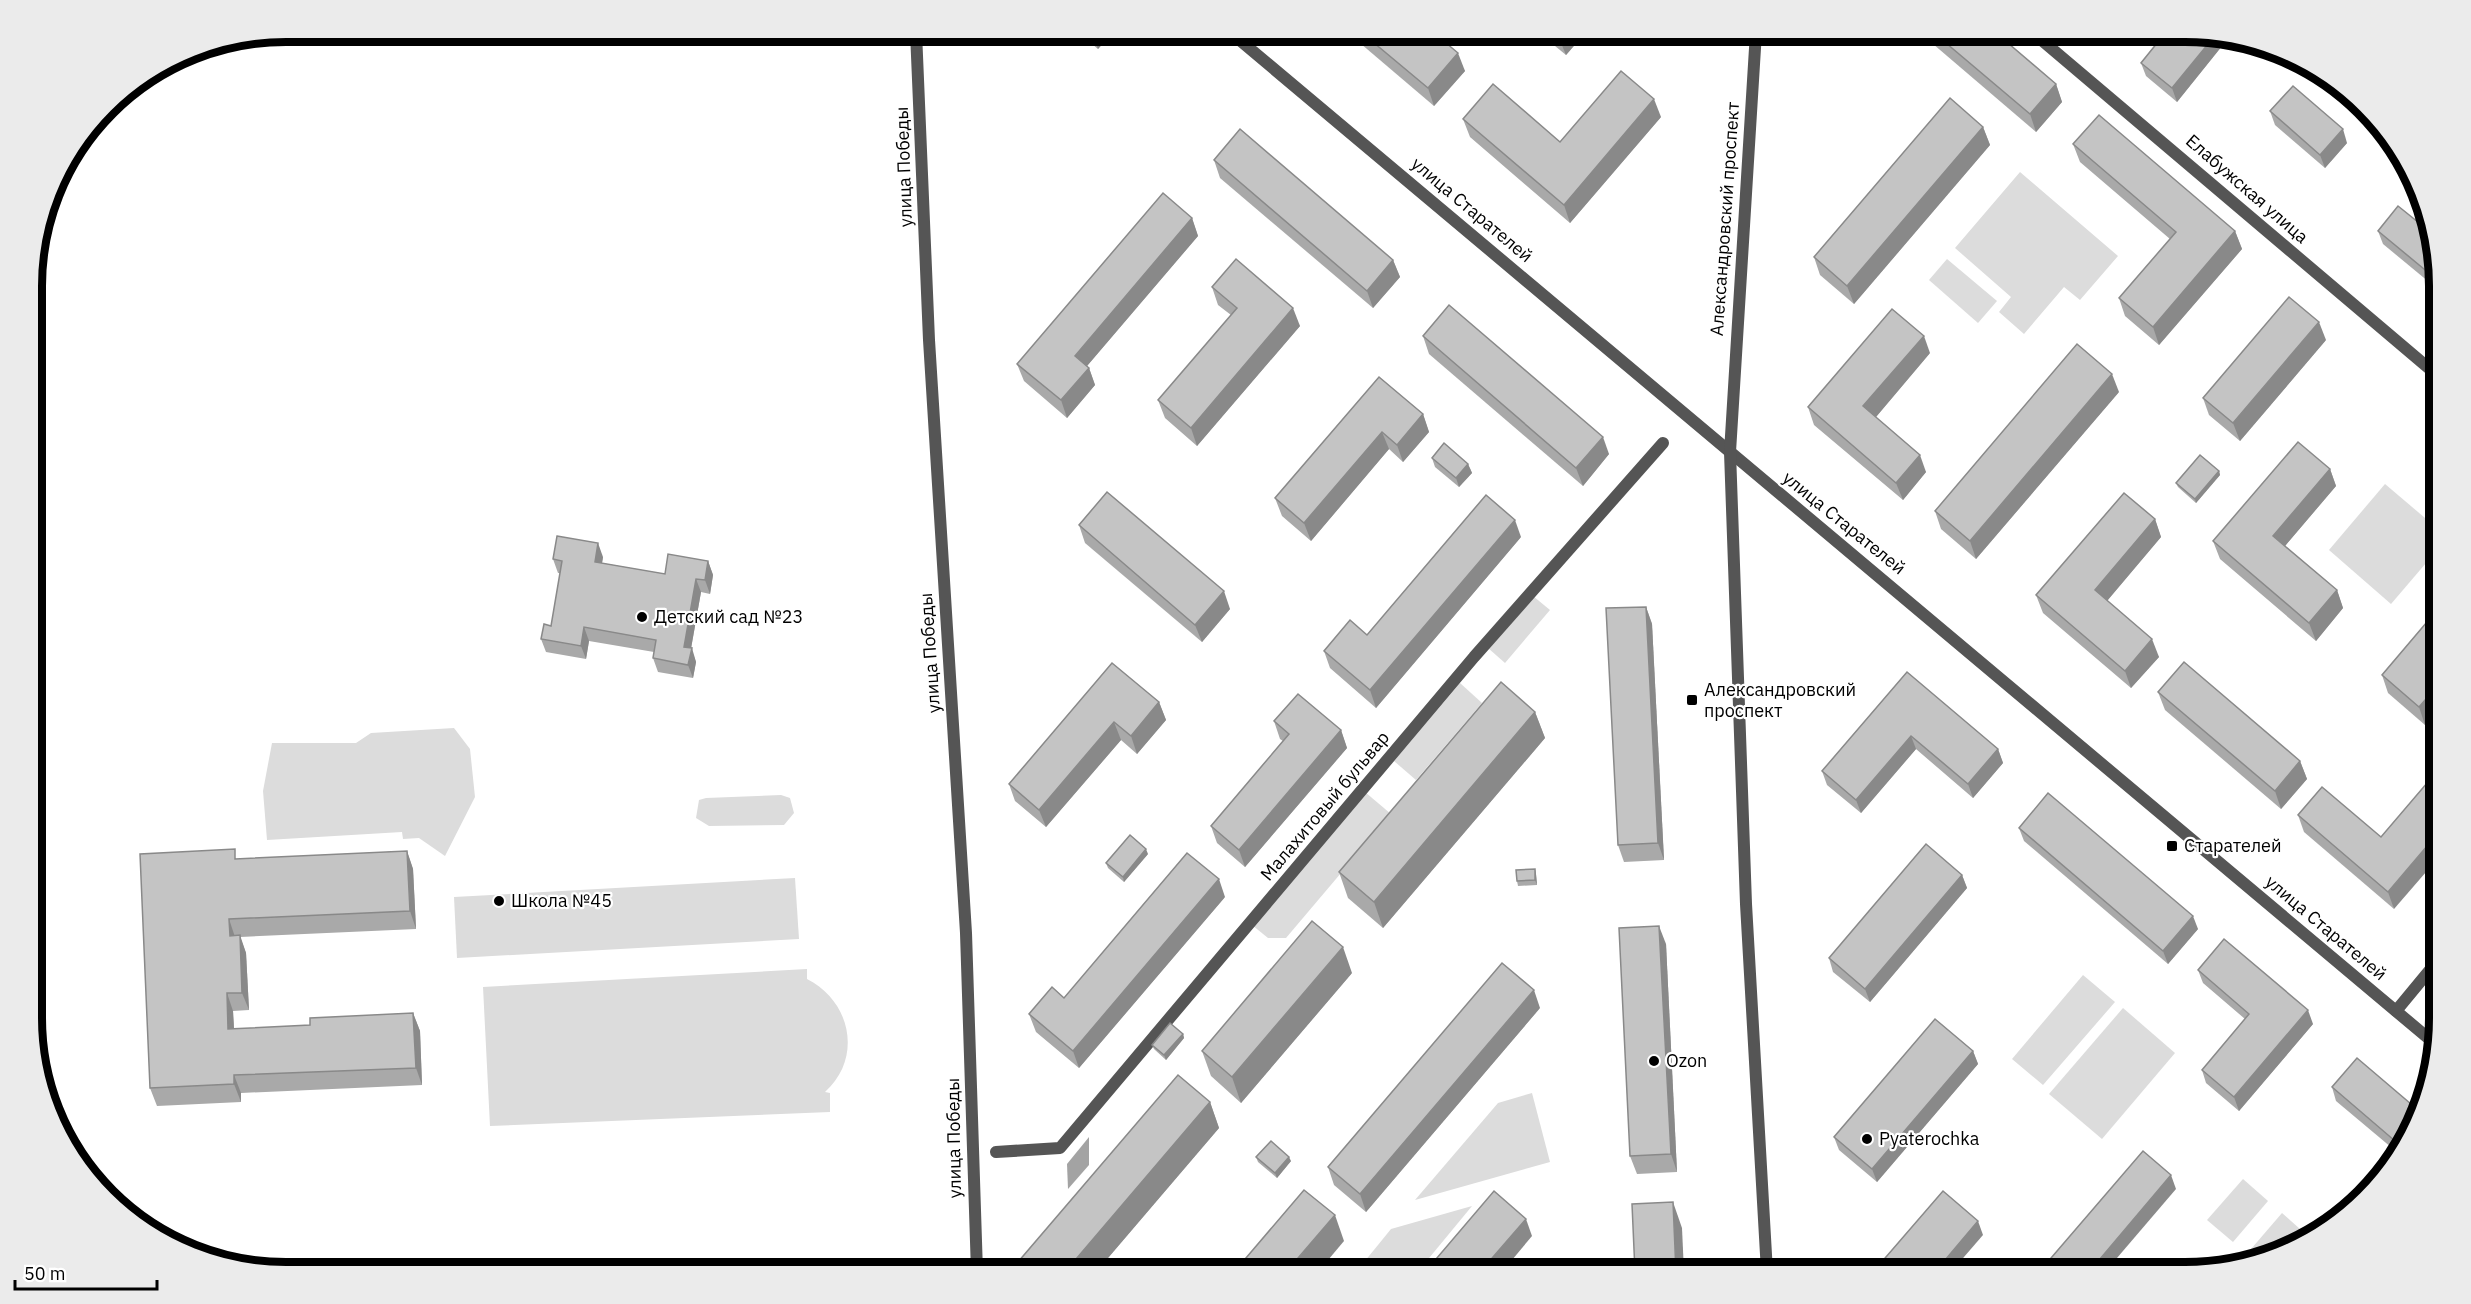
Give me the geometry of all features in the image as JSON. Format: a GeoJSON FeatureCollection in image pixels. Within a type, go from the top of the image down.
{"type":"FeatureCollection","features":[{"type":"Feature","properties":{"kind":"street","name":"улица Победы"},"geometry":{"type":"LineString","coordinates":[[916,42],[929,340],[966,933],[977,1262]]}},
{"type":"Feature","properties":{"kind":"street","name":"улица Старателей"},"geometry":{"type":"LineString","coordinates":[[1242,42],[2428,1038]]}},
{"type":"Feature","properties":{"kind":"street","name":"Александровский проспект"},"geometry":{"type":"LineString","coordinates":[[1755,42],[1730,452],[1747,916],[1766,1262]]}},
{"type":"Feature","properties":{"kind":"street","name":"Елабужская улица"},"geometry":{"type":"LineString","coordinates":[[2044,42],[2429,368]]}},
{"type":"Feature","properties":{"kind":"street","name":"Малахитовый бульвар"},"geometry":{"type":"LineString","coordinates":[[996,1152],[1060,1148],[1474,657],[1663,443]]}},
{"type":"Feature","properties":{"kind":"street"},"geometry":{"type":"LineString","coordinates":[[2397,1011],[2429,971]]}},
{"type":"Feature","properties":{"kind":"shaded area"},"geometry":{"type":"Polygon","coordinates":[[[2020,172],[2118,256],[2080,300],[2064,287],[2024,334],[1999,312],[2011,297],[1955,248],[2020,172]]]}},
{"type":"Feature","properties":{"kind":"shaded area"},"geometry":{"type":"Polygon","coordinates":[[[1947,259],[1997,301],[1978,323],[1929,280],[1947,259]]]}},
{"type":"Feature","properties":{"kind":"shaded area"},"geometry":{"type":"Polygon","coordinates":[[[2385,484],[2429,521],[2429,560],[2391,604],[2329,550],[2385,484]]]}},
{"type":"Feature","properties":{"kind":"shaded area"},"geometry":{"type":"Polygon","coordinates":[[[1533,596],[1550,610],[1505,663],[1488,648],[1533,596]]]}},
{"type":"Feature","properties":{"kind":"shaded area"},"geometry":{"type":"Polygon","coordinates":[[[1460,683],[1482,703],[1416,780],[1394,761],[1460,683]]]}},
{"type":"Feature","properties":{"kind":"shaded area"},"geometry":{"type":"Polygon","coordinates":[[[454,728],[470,749],[475,797],[445,856],[419,838],[403,839],[402,832],[267,840],[263,791],[272,743],[356,743],[371,733],[454,728]]]}},
{"type":"Feature","properties":{"kind":"shaded area"},"geometry":{"type":"Polygon","coordinates":[[[1365,792],[1391,814],[1286,938],[1268,938],[1252,925],[1365,792]]]}},
{"type":"Feature","properties":{"kind":"shaded area"},"geometry":{"type":"Polygon","coordinates":[[[781,795],[790,798],[794,813],[784,825],[709,826],[696,818],[699,800],[706,798],[781,795]]]}},
{"type":"Feature","properties":{"kind":"shaded area"},"geometry":{"type":"Polygon","coordinates":[[[795,878],[799,939],[457,958],[454,897],[795,878]]]}},
{"type":"Feature","properties":{"kind":"shaded area"},"geometry":{"type":"Polygon","coordinates":[[[807,969],[807,979],[834,1001],[847,1031],[848,1047],[844,1063],[837,1078],[825,1092],[830,1093],[830,1112],[490,1126],[483,987],[807,969]]]}},
{"type":"Feature","properties":{"kind":"shaded area"},"geometry":{"type":"Polygon","coordinates":[[[2083,975],[2115,1002],[2043,1085],[2012,1059],[2083,975]]]}},
{"type":"Feature","properties":{"kind":"shaded area"},"geometry":{"type":"Polygon","coordinates":[[[2123,1008],[2175,1053],[2102,1139],[2049,1094],[2123,1008]]]}},
{"type":"Feature","properties":{"kind":"shaded area"},"geometry":{"type":"Polygon","coordinates":[[[1532,1093],[1550,1162],[1415,1200],[1498,1103],[1532,1093]]]}},
{"type":"Feature","properties":{"kind":"shaded area"},"geometry":{"type":"Polygon","coordinates":[[[1089,1137],[1089,1165],[1068,1189],[1067,1164],[1089,1137]]]}},
{"type":"Feature","properties":{"kind":"shaded area"},"geometry":{"type":"Polygon","coordinates":[[[2243,1179],[2268,1201],[2233,1242],[2207,1220],[2243,1179]]]}},
{"type":"Feature","properties":{"kind":"shaded area"},"geometry":{"type":"Polygon","coordinates":[[[1472,1206],[1426,1262],[1364,1262],[1391,1229],[1472,1206]]]}},
{"type":"Feature","properties":{"kind":"shaded area"},"geometry":{"type":"Polygon","coordinates":[[[2282,1213],[2303,1231],[2293,1237],[2246,1254],[2282,1213]]]}},
{"type":"Feature","properties":{"kind":"building"},"geometry":{"type":"Polygon","coordinates":[[[1373,42],[1445,42],[1458,53],[1428,88],[1373,42]]]}},
{"type":"Feature","properties":{"kind":"building"},"geometry":{"type":"Polygon","coordinates":[[[1945,42],[2007,42],[2056,84],[2030,114],[1945,42]]]}},
{"type":"Feature","properties":{"kind":"building"},"geometry":{"type":"Polygon","coordinates":[[[2158,42],[2209,43],[2172,88],[2141,63],[2158,42]]]}},
{"type":"Feature","properties":{"kind":"building"},"geometry":{"type":"Polygon","coordinates":[[[1621,71],[1654,99],[1564,205],[1463,119],[1493,84],[1560,142],[1621,71]]]}},
{"type":"Feature","properties":{"kind":"building"},"geometry":{"type":"Polygon","coordinates":[[[2293,86],[2343,129],[2320,155],[2270,111],[2293,86]]]}},
{"type":"Feature","properties":{"kind":"building"},"geometry":{"type":"Polygon","coordinates":[[[1950,98],[1983,127],[1847,286],[1814,257],[1950,98]]]}},
{"type":"Feature","properties":{"kind":"building"},"geometry":{"type":"Polygon","coordinates":[[[2099,115],[2235,231],[2153,327],[2119,298],[2176,232],[2073,144],[2099,115]]]}},
{"type":"Feature","properties":{"kind":"building"},"geometry":{"type":"Polygon","coordinates":[[[1240,129],[1393,260],[1367,291],[1214,160],[1240,129]]]}},
{"type":"Feature","properties":{"kind":"building"},"geometry":{"type":"Polygon","coordinates":[[[1163,193],[1192,218],[1075,356],[1089,368],[1061,400],[1017,364],[1163,193]]]}},
{"type":"Feature","properties":{"kind":"building"},"geometry":{"type":"Polygon","coordinates":[[[2398,206],[2421,225],[2428,272],[2378,231],[2398,206]]]}},
{"type":"Feature","properties":{"kind":"building"},"geometry":{"type":"Polygon","coordinates":[[[1236,259],[1293,308],[1191,428],[1158,400],[1237,308],[1212,287],[1236,259]]]}},
{"type":"Feature","properties":{"kind":"building"},"geometry":{"type":"Polygon","coordinates":[[[2289,297],[2319,322],[2233,423],[2203,398],[2289,297]]]}},
{"type":"Feature","properties":{"kind":"building"},"geometry":{"type":"Polygon","coordinates":[[[1449,305],[1603,437],[1576,468],[1423,336],[1449,305]]]}},
{"type":"Feature","properties":{"kind":"building"},"geometry":{"type":"Polygon","coordinates":[[[1892,309],[1924,336],[1863,406],[1920,455],[1896,483],[1808,407],[1892,309]]]}},
{"type":"Feature","properties":{"kind":"building"},"geometry":{"type":"Polygon","coordinates":[[[2077,344],[2112,374],[1970,541],[1935,511],[2077,344]]]}},
{"type":"Feature","properties":{"kind":"building"},"geometry":{"type":"Polygon","coordinates":[[[1379,377],[1423,414],[1397,445],[1382,432],[1304,523],[1275,498],[1379,377]]]}},
{"type":"Feature","properties":{"kind":"building"},"geometry":{"type":"Polygon","coordinates":[[[2298,442],[2330,469],[2273,536],[2337,590],[2309,623],[2213,541],[2298,442]]]}},
{"type":"Feature","properties":{"kind":"building"},"geometry":{"type":"Polygon","coordinates":[[[1444,443],[1468,464],[1456,478],[1432,458],[1444,443]]]}},
{"type":"Feature","properties":{"kind":"building"},"geometry":{"type":"Polygon","coordinates":[[[2200,455],[2219,471],[2195,499],[2176,483],[2200,455]]]}},
{"type":"Feature","properties":{"kind":"building"},"geometry":{"type":"Polygon","coordinates":[[[1107,492],[1224,591],[1195,625],[1079,525],[1107,492]]]}},
{"type":"Feature","properties":{"kind":"building"},"geometry":{"type":"Polygon","coordinates":[[[2124,493],[2155,519],[2095,590],[2152,639],[2125,671],[2036,595],[2124,493]]]}},
{"type":"Feature","properties":{"kind":"building"},"geometry":{"type":"Polygon","coordinates":[[[1486,495],[1515,520],[1370,690],[1324,651],[1350,620],[1367,635],[1486,495]]]}},
{"type":"Feature","properties":{"kind":"building"},"geometry":{"type":"Polygon","coordinates":[[[557,536],[598,543],[595,562],[665,574],[668,554],[708,561],[705,580],[696,579],[684,647],[692,648],[688,665],[653,658],[656,640],[584,627],[581,646],[541,639],[544,624],[551,626],[562,561],[553,559],[557,536]]]}},
{"type":"Feature","properties":{"kind":"building"},"geometry":{"type":"Polygon","coordinates":[[[1646,607],[1658,843],[1618,845],[1606,608],[1646,607]]]}},
{"type":"Feature","properties":{"kind":"building"},"geometry":{"type":"Polygon","coordinates":[[[2429,620],[2429,696],[2419,707],[2382,675],[2429,620]]]}},
{"type":"Feature","properties":{"kind":"building"},"geometry":{"type":"Polygon","coordinates":[[[2184,662],[2300,761],[2275,791],[2158,692],[2184,662]]]}},
{"type":"Feature","properties":{"kind":"building"},"geometry":{"type":"Polygon","coordinates":[[[1112,663],[1159,702],[1131,736],[1114,722],[1039,810],[1009,784],[1112,663]]]}},
{"type":"Feature","properties":{"kind":"building"},"geometry":{"type":"Polygon","coordinates":[[[1907,672],[1998,749],[1968,784],[1911,736],[1856,800],[1822,771],[1907,672]]]}},
{"type":"Feature","properties":{"kind":"building"},"geometry":{"type":"Polygon","coordinates":[[[1501,682],[1535,712],[1374,902],[1339,872],[1501,682]]]}},
{"type":"Feature","properties":{"kind":"building"},"geometry":{"type":"Polygon","coordinates":[[[1298,694],[1341,730],[1239,850],[1211,826],[1289,734],[1274,721],[1298,694]]]}},
{"type":"Feature","properties":{"kind":"building"},"geometry":{"type":"Polygon","coordinates":[[[2429,781],[2429,844],[2388,892],[2298,815],[2322,787],[2381,837],[2429,781]]]}},
{"type":"Feature","properties":{"kind":"building"},"geometry":{"type":"Polygon","coordinates":[[[2048,793],[2193,916],[2163,951],[2019,828],[2048,793]]]}},
{"type":"Feature","properties":{"kind":"building"},"geometry":{"type":"Polygon","coordinates":[[[1130,835],[1146,849],[1123,877],[1106,863],[1130,835]]]}},
{"type":"Feature","properties":{"kind":"building"},"geometry":{"type":"Polygon","coordinates":[[[1926,844],[1962,875],[1865,989],[1829,958],[1926,844]]]}},
{"type":"Feature","properties":{"kind":"building"},"geometry":{"type":"Polygon","coordinates":[[[235,849],[235,859],[407,851],[410,911],[229,919],[230,936],[240,935],[242,993],[227,993],[228,1029],[310,1025],[310,1018],[413,1013],[416,1068],[234,1075],[234,1084],[150,1088],[140,854],[235,849]]]}},
{"type":"Feature","properties":{"kind":"building"},"geometry":{"type":"Polygon","coordinates":[[[1187,853],[1219,879],[1073,1051],[1029,1014],[1052,987],[1064,998],[1187,853]]]}},
{"type":"Feature","properties":{"kind":"building"},"geometry":{"type":"Polygon","coordinates":[[[1535,869],[1535,880],[1517,881],[1516,870],[1535,869]]]}},
{"type":"Feature","properties":{"kind":"building"},"geometry":{"type":"Polygon","coordinates":[[[1312,921],[1343,947],[1232,1077],[1202,1051],[1312,921]]]}},
{"type":"Feature","properties":{"kind":"building"},"geometry":{"type":"Polygon","coordinates":[[[1659,926],[1671,1154],[1630,1156],[1619,928],[1659,926]]]}},
{"type":"Feature","properties":{"kind":"building"},"geometry":{"type":"Polygon","coordinates":[[[2224,939],[2308,1010],[2234,1097],[2202,1070],[2249,1014],[2198,970],[2224,939]]]}},
{"type":"Feature","properties":{"kind":"building"},"geometry":{"type":"Polygon","coordinates":[[[1502,963],[1534,990],[1360,1194],[1328,1167],[1502,963]]]}},
{"type":"Feature","properties":{"kind":"building"},"geometry":{"type":"Polygon","coordinates":[[[1935,1019],[1973,1051],[1872,1169],[1834,1137],[1935,1019]]]}},
{"type":"Feature","properties":{"kind":"building"},"geometry":{"type":"Polygon","coordinates":[[[1170,1023],[1183,1034],[1164,1055],[1152,1045],[1170,1023]]]}},
{"type":"Feature","properties":{"kind":"building"},"geometry":{"type":"Polygon","coordinates":[[[2357,1058],[2412,1105],[2395,1141],[2332,1087],[2357,1058]]]}},
{"type":"Feature","properties":{"kind":"building"},"geometry":{"type":"Polygon","coordinates":[[[1178,1075],[1210,1102],[1074,1262],[1018,1262],[1178,1075]]]}},
{"type":"Feature","properties":{"kind":"building"},"geometry":{"type":"Polygon","coordinates":[[[1271,1141],[1289,1157],[1275,1173],[1256,1157],[1271,1141]]]}},
{"type":"Feature","properties":{"kind":"building"},"geometry":{"type":"Polygon","coordinates":[[[2143,1151],[2171,1175],[2097,1262],[2048,1262],[2143,1151]]]}},
{"type":"Feature","properties":{"kind":"building"},"geometry":{"type":"Polygon","coordinates":[[[1304,1190],[1335,1215],[1295,1262],[1243,1262],[1304,1190]]]}},
{"type":"Feature","properties":{"kind":"building"},"geometry":{"type":"Polygon","coordinates":[[[1494,1191],[1526,1219],[1489,1262],[1434,1262],[1494,1191]]]}},
{"type":"Feature","properties":{"kind":"building"},"geometry":{"type":"Polygon","coordinates":[[[1943,1191],[1978,1221],[1943,1262],[1882,1262],[1943,1191]]]}},
{"type":"Feature","properties":{"kind":"building"},"geometry":{"type":"Polygon","coordinates":[[[1673,1202],[1676,1262],[1635,1262],[1632,1204],[1673,1202]]]}},
{"type":"Feature","properties":{"kind":"place","name":"Детский сад №23"},"geometry":{"type":"Point","coordinates":[642,617]}},
{"type":"Feature","properties":{"kind":"place","name":"Александровский проспект"},"geometry":{"type":"Point","coordinates":[1692,700]}},
{"type":"Feature","properties":{"kind":"place","name":"Старателей"},"geometry":{"type":"Point","coordinates":[2172,846]}},
{"type":"Feature","properties":{"kind":"place","name":"Школа №45"},"geometry":{"type":"Point","coordinates":[499,901]}},
{"type":"Feature","properties":{"kind":"place","name":"Ozon"},"geometry":{"type":"Point","coordinates":[1654,1061]}},
{"type":"Feature","properties":{"kind":"place","name":"Pyaterochka"},"geometry":{"type":"Point","coordinates":[1867,1139]}}]}
